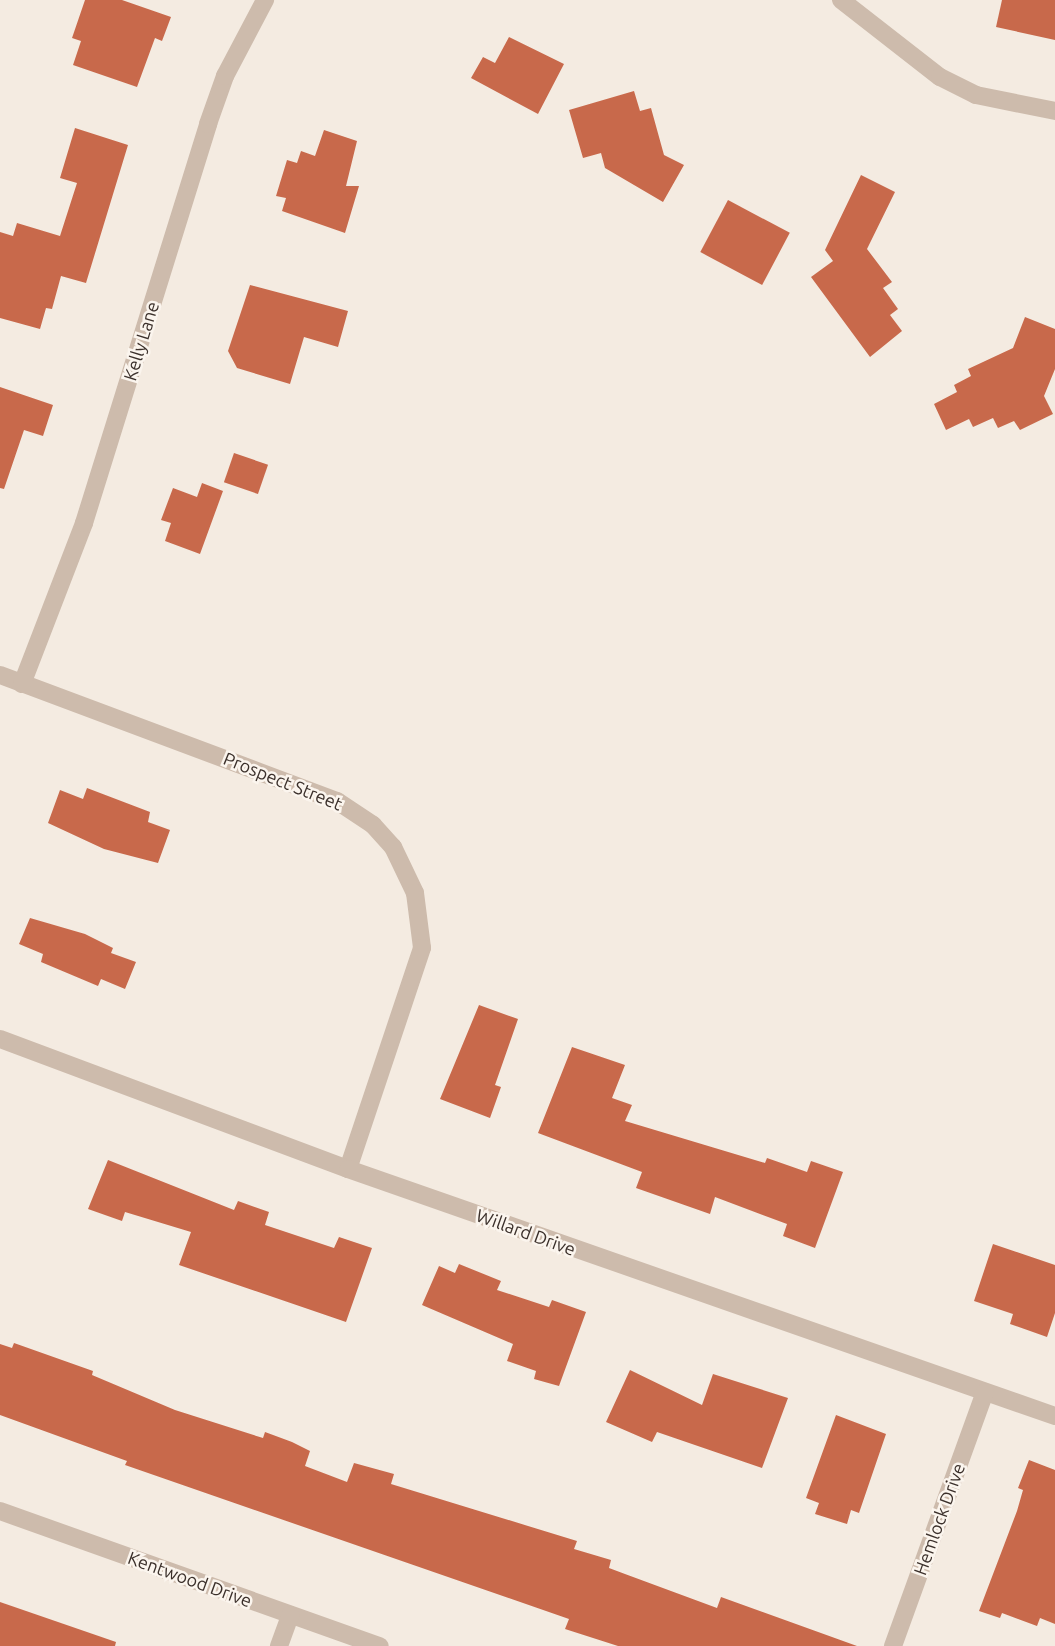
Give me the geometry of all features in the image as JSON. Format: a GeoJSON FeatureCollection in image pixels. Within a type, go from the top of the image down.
{"type":"FeatureCollection","features":[{"type":"Feature","properties":{"kind":"street","name":"Kelly Lane"},"geometry":{"type":"LineString","coordinates":[[22,684],[84,523],[225,76],[265,0]]}},
{"type":"Feature","properties":{"kind":"street"},"geometry":{"type":"LineString","coordinates":[[841,0],[940,77],[976,94],[1055,111]]}},
{"type":"Feature","properties":{"kind":"street","name":"Prospect Street"},"geometry":{"type":"LineString","coordinates":[[0,675],[337,801],[373,825],[393,847],[415,893],[422,948],[348,1169]]}},
{"type":"Feature","properties":{"kind":"street","name":"Willard Drive"},"geometry":{"type":"LineString","coordinates":[[0,1039],[348,1169],[1055,1416]]}},
{"type":"Feature","properties":{"kind":"street","name":"Hemlock Drive"},"geometry":{"type":"LineString","coordinates":[[893,1646],[985,1392]]}},
{"type":"Feature","properties":{"kind":"street","name":"Kentwood Drive"},"geometry":{"type":"LineString","coordinates":[[0,1511],[380,1646]]}},
{"type":"Feature","properties":{"kind":"street"},"geometry":{"type":"LineString","coordinates":[[279,1646],[290,1615]]}},
{"type":"Feature","properties":{"kind":"building"},"geometry":{"type":"Polygon","coordinates":[[[85,0],[122,0],[171,17],[162,41],[155,38],[137,87],[73,65],[81,41],[72,38],[85,0]]]}},
{"type":"Feature","properties":{"kind":"building"},"geometry":{"type":"Polygon","coordinates":[[[1002,0],[1055,0],[1055,40],[996,27],[1002,0]]]}},
{"type":"Feature","properties":{"kind":"building"},"geometry":{"type":"Polygon","coordinates":[[[509,37],[564,64],[538,114],[471,78],[483,57],[495,63],[509,37]]]}},
{"type":"Feature","properties":{"kind":"building"},"geometry":{"type":"Polygon","coordinates":[[[634,91],[640,111],[651,108],[664,155],[684,165],[663,202],[605,168],[601,153],[583,158],[569,110],[634,91]]]}},
{"type":"Feature","properties":{"kind":"building"},"geometry":{"type":"Polygon","coordinates":[[[75,128],[128,145],[86,283],[61,276],[52,309],[46,308],[40,329],[0,318],[0,232],[13,236],[17,223],[60,236],[77,183],[60,178],[75,128]]]}},
{"type":"Feature","properties":{"kind":"building"},"geometry":{"type":"Polygon","coordinates":[[[324,130],[357,141],[346,186],[359,186],[345,233],[282,211],[286,198],[276,196],[287,160],[297,163],[301,151],[315,156],[324,130]]]}},
{"type":"Feature","properties":{"kind":"building"},"geometry":{"type":"Polygon","coordinates":[[[861,175],[895,192],[867,249],[892,282],[883,288],[898,309],[890,315],[902,331],[870,357],[811,277],[833,261],[825,250],[861,175]]]}},
{"type":"Feature","properties":{"kind":"building"},"geometry":{"type":"Polygon","coordinates":[[[728,200],[790,233],[762,285],[700,252],[728,200]]]}},
{"type":"Feature","properties":{"kind":"building"},"geometry":{"type":"Polygon","coordinates":[[[250,285],[348,311],[338,347],[304,337],[290,384],[237,368],[228,351],[250,285]]]}},
{"type":"Feature","properties":{"kind":"building"},"geometry":{"type":"Polygon","coordinates":[[[1025,317],[1055,329],[1055,369],[1044,396],[1053,414],[1020,430],[1014,421],[998,428],[993,418],[973,427],[969,419],[946,430],[934,404],[957,392],[954,385],[971,376],[968,369],[1013,348],[1025,317]]]}},
{"type":"Feature","properties":{"kind":"building"},"geometry":{"type":"Polygon","coordinates":[[[0,387],[53,405],[43,436],[24,430],[4,489],[0,488],[0,387]]]}},
{"type":"Feature","properties":{"kind":"building"},"geometry":{"type":"Polygon","coordinates":[[[234,453],[268,465],[258,494],[224,482],[234,453]]]}},
{"type":"Feature","properties":{"kind":"building"},"geometry":{"type":"Polygon","coordinates":[[[202,483],[223,491],[200,554],[165,541],[171,523],[161,520],[173,488],[197,497],[202,483]]]}},
{"type":"Feature","properties":{"kind":"building"},"geometry":{"type":"Polygon","coordinates":[[[87,788],[150,812],[148,822],[170,830],[158,863],[104,849],[48,823],[60,790],[83,799],[87,788]]]}},
{"type":"Feature","properties":{"kind":"building"},"geometry":{"type":"Polygon","coordinates":[[[30,918],[85,934],[113,948],[111,953],[136,962],[125,989],[101,979],[98,986],[41,962],[43,954],[19,944],[30,918]]]}},
{"type":"Feature","properties":{"kind":"building"},"geometry":{"type":"Polygon","coordinates":[[[479,1005],[518,1019],[495,1085],[501,1087],[490,1118],[440,1099],[479,1005]]]}},
{"type":"Feature","properties":{"kind":"building"},"geometry":{"type":"Polygon","coordinates":[[[572,1047],[625,1065],[612,1098],[632,1105],[625,1121],[765,1163],[767,1158],[807,1172],[811,1161],[843,1172],[815,1248],[783,1236],[787,1224],[715,1197],[710,1214],[636,1188],[642,1172],[538,1133],[572,1047]]]}},
{"type":"Feature","properties":{"kind":"building"},"geometry":{"type":"Polygon","coordinates":[[[108,1160],[234,1210],[238,1201],[269,1212],[265,1225],[334,1248],[339,1237],[372,1248],[346,1322],[179,1265],[191,1232],[125,1212],[122,1221],[88,1209],[108,1160]]]}},
{"type":"Feature","properties":{"kind":"building"},"geometry":{"type":"Polygon","coordinates":[[[993,1244],[1055,1265],[1055,1313],[1047,1337],[1010,1324],[1013,1314],[974,1301],[993,1244]]]}},
{"type":"Feature","properties":{"kind":"building"},"geometry":{"type":"Polygon","coordinates":[[[459,1264],[501,1281],[497,1290],[549,1307],[552,1300],[586,1312],[559,1386],[534,1379],[536,1371],[507,1361],[513,1344],[422,1305],[439,1266],[455,1273],[459,1264]]]}},
{"type":"Feature","properties":{"kind":"building"},"geometry":{"type":"Polygon","coordinates":[[[14,1343],[93,1371],[92,1375],[175,1410],[263,1438],[265,1432],[292,1442],[310,1451],[305,1466],[347,1482],[354,1463],[394,1474],[391,1484],[577,1541],[574,1549],[611,1560],[609,1568],[625,1574],[717,1608],[721,1597],[857,1646],[618,1646],[565,1629],[569,1619],[125,1465],[127,1461],[0,1415],[0,1344],[12,1348],[14,1343]]]}},
{"type":"Feature","properties":{"kind":"building"},"geometry":{"type":"Polygon","coordinates":[[[630,1370],[702,1405],[713,1374],[788,1398],[762,1468],[657,1432],[652,1442],[606,1422],[630,1370]]]}},
{"type":"Feature","properties":{"kind":"building"},"geometry":{"type":"Polygon","coordinates":[[[836,1415],[886,1434],[859,1513],[851,1510],[847,1524],[815,1514],[819,1503],[806,1498],[836,1415]]]}},
{"type":"Feature","properties":{"kind":"building"},"geometry":{"type":"Polygon","coordinates":[[[1029,1460],[1055,1470],[1055,1624],[1040,1618],[1037,1626],[1002,1613],[1000,1618],[979,1611],[1017,1511],[1023,1490],[1018,1488],[1029,1460]]]}},
{"type":"Feature","properties":{"kind":"building"},"geometry":{"type":"Polygon","coordinates":[[[0,1602],[116,1642],[115,1646],[0,1646],[0,1602]]]}}]}
